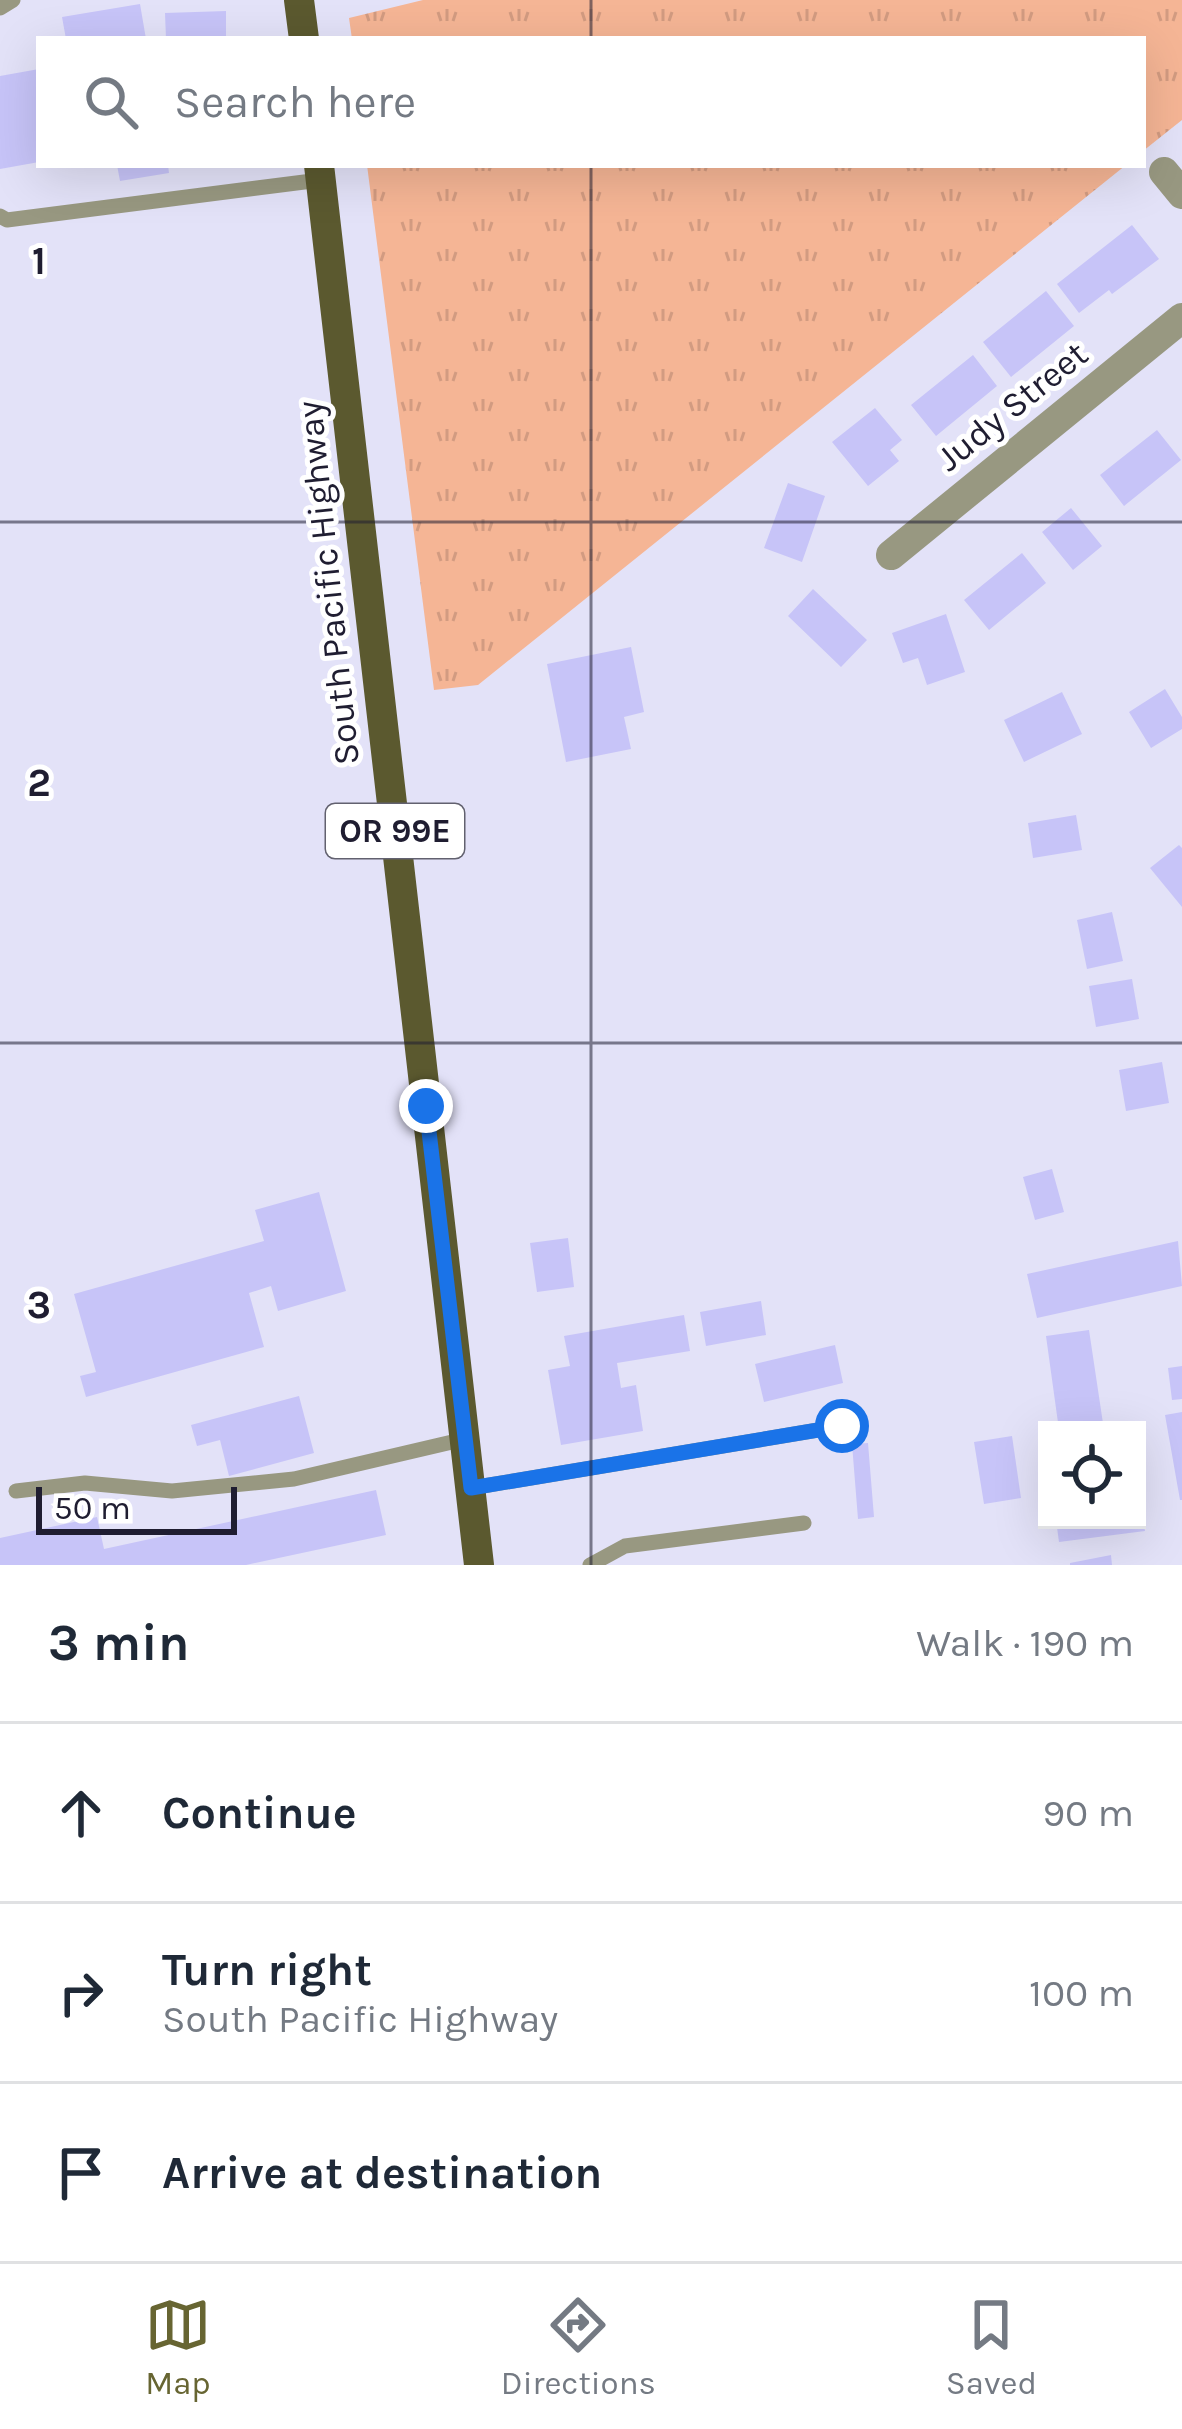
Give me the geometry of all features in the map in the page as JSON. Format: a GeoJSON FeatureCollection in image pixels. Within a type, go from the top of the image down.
{"type":"FeatureCollection","features":[{"type":"Feature","properties":{"kind":"main road"},"geometry":{"type":"LineString","coordinates":[[299,0],[304,36]]}},
{"type":"Feature","properties":{"kind":"main road","name":"South Pacific Highway"},"geometry":{"type":"LineString","coordinates":[[320,172],[479,1565]]}},
{"type":"Feature","properties":{"kind":"street","name":"Judy Street"},"geometry":{"type":"LineString","coordinates":[[891,555],[1182,318]]}},
{"type":"Feature","properties":{"kind":"lane"},"geometry":{"type":"LineString","coordinates":[[0,8],[13,0]]}},
{"type":"Feature","properties":{"kind":"lane"},"geometry":{"type":"LineString","coordinates":[[0,216],[7,220],[320,172]]}},
{"type":"Feature","properties":{"kind":"lane"},"geometry":{"type":"LineString","coordinates":[[471,1488],[842,1426]]}},
{"type":"Feature","properties":{"kind":"lane"},"geometry":{"type":"LineString","coordinates":[[16,1491],[85,1483],[172,1491],[294,1479],[465,1439]]}},
{"type":"Feature","properties":{"kind":"lane"},"geometry":{"type":"LineString","coordinates":[[590,1565],[625,1546],[804,1522]]}},
{"type":"Feature","properties":{"kind":"green space"},"geometry":{"type":"Polygon","coordinates":[[[423,0],[1182,0],[1182,120],[1146,149],[1146,36],[352,36],[349,18],[423,0]]]}},
{"type":"Feature","properties":{"kind":"green space"},"geometry":{"type":"Polygon","coordinates":[[[367,168],[1122,168],[478,685],[434,690],[367,168]]]}},
{"type":"Feature","properties":{"kind":"building"},"geometry":{"type":"Polygon","coordinates":[[[140,4],[145,36],[65,36],[62,17],[140,4]]]}},
{"type":"Feature","properties":{"kind":"building"},"geometry":{"type":"Polygon","coordinates":[[[226,11],[226,36],[166,36],[165,13],[226,11]]]}},
{"type":"Feature","properties":{"kind":"building"},"geometry":{"type":"Polygon","coordinates":[[[36,70],[36,163],[0,169],[0,76],[36,70]]]}},
{"type":"Feature","properties":{"kind":"building"},"geometry":{"type":"Polygon","coordinates":[[[118,168],[168,168],[169,173],[120,181],[118,168]]]}},
{"type":"Feature","properties":{"kind":"building"},"geometry":{"type":"Polygon","coordinates":[[[1132,225],[1159,259],[1079,313],[1057,284],[1132,225]]]}},
{"type":"Feature","properties":{"kind":"building"},"geometry":{"type":"Polygon","coordinates":[[[1046,291],[1074,326],[1011,377],[983,342],[1046,291]]]}},
{"type":"Feature","properties":{"kind":"building"},"geometry":{"type":"Polygon","coordinates":[[[973,355],[997,386],[936,436],[911,405],[973,355]]]}},
{"type":"Feature","properties":{"kind":"building"},"geometry":{"type":"Polygon","coordinates":[[[875,408],[902,440],[890,450],[899,461],[868,486],[832,442],[875,408]]]}},
{"type":"Feature","properties":{"kind":"building"},"geometry":{"type":"Polygon","coordinates":[[[1157,430],[1181,460],[1124,506],[1100,475],[1157,430]]]}},
{"type":"Feature","properties":{"kind":"building"},"geometry":{"type":"Polygon","coordinates":[[[788,483],[825,496],[802,562],[764,548],[788,483]]]}},
{"type":"Feature","properties":{"kind":"building"},"geometry":{"type":"Polygon","coordinates":[[[1071,508],[1102,546],[1073,570],[1042,532],[1071,508]]]}},
{"type":"Feature","properties":{"kind":"building"},"geometry":{"type":"Polygon","coordinates":[[[1022,553],[1046,583],[989,630],[964,600],[1022,553]]]}},
{"type":"Feature","properties":{"kind":"building"},"geometry":{"type":"Polygon","coordinates":[[[813,589],[867,640],[841,667],[788,616],[813,589]]]}},
{"type":"Feature","properties":{"kind":"building"},"geometry":{"type":"Polygon","coordinates":[[[946,614],[965,672],[927,685],[918,658],[903,663],[892,633],[946,614]]]}},
{"type":"Feature","properties":{"kind":"building"},"geometry":{"type":"Polygon","coordinates":[[[631,647],[644,712],[624,717],[631,749],[566,762],[547,664],[631,647]]]}},
{"type":"Feature","properties":{"kind":"building"},"geometry":{"type":"Polygon","coordinates":[[[1165,689],[1182,717],[1182,729],[1151,748],[1129,712],[1165,689]]]}},
{"type":"Feature","properties":{"kind":"building"},"geometry":{"type":"Polygon","coordinates":[[[1062,692],[1082,734],[1024,762],[1004,720],[1062,692]]]}},
{"type":"Feature","properties":{"kind":"building"},"geometry":{"type":"Polygon","coordinates":[[[1076,815],[1082,850],[1033,858],[1028,823],[1076,815]]]}},
{"type":"Feature","properties":{"kind":"building"},"geometry":{"type":"Polygon","coordinates":[[[1179,845],[1182,848],[1182,907],[1150,868],[1179,845]]]}},
{"type":"Feature","properties":{"kind":"building"},"geometry":{"type":"Polygon","coordinates":[[[1112,912],[1123,961],[1087,969],[1077,920],[1112,912]]]}},
{"type":"Feature","properties":{"kind":"building"},"geometry":{"type":"Polygon","coordinates":[[[1132,979],[1139,1019],[1096,1027],[1089,986],[1132,979]]]}},
{"type":"Feature","properties":{"kind":"building"},"geometry":{"type":"Polygon","coordinates":[[[1162,1062],[1169,1103],[1126,1111],[1119,1070],[1162,1062]]]}},
{"type":"Feature","properties":{"kind":"building"},"geometry":{"type":"Polygon","coordinates":[[[1052,1169],[1064,1212],[1035,1220],[1023,1177],[1052,1169]]]}},
{"type":"Feature","properties":{"kind":"building"},"geometry":{"type":"Polygon","coordinates":[[[319,1192],[346,1291],[278,1311],[271,1286],[249,1293],[264,1347],[86,1397],[80,1376],[96,1372],[74,1294],[264,1241],[255,1210],[319,1192]]]}},
{"type":"Feature","properties":{"kind":"building"},"geometry":{"type":"Polygon","coordinates":[[[568,1238],[574,1287],[537,1292],[530,1243],[568,1238]]]}},
{"type":"Feature","properties":{"kind":"building"},"geometry":{"type":"Polygon","coordinates":[[[1178,1241],[1182,1286],[1037,1318],[1027,1274],[1178,1241]]]}},
{"type":"Feature","properties":{"kind":"building"},"geometry":{"type":"Polygon","coordinates":[[[761,1301],[766,1335],[706,1346],[700,1312],[761,1301]]]}},
{"type":"Feature","properties":{"kind":"building"},"geometry":{"type":"Polygon","coordinates":[[[684,1315],[690,1351],[617,1363],[621,1388],[636,1385],[643,1431],[561,1445],[548,1370],[570,1366],[564,1336],[684,1315]]]}},
{"type":"Feature","properties":{"kind":"building"},"geometry":{"type":"Polygon","coordinates":[[[1089,1330],[1103,1421],[1058,1421],[1046,1336],[1089,1330]]]}},
{"type":"Feature","properties":{"kind":"building"},"geometry":{"type":"Polygon","coordinates":[[[835,1345],[843,1383],[764,1402],[755,1364],[835,1345]]]}},
{"type":"Feature","properties":{"kind":"building"},"geometry":{"type":"Polygon","coordinates":[[[1182,1366],[1182,1399],[1172,1400],[1168,1368],[1182,1366]]]}},
{"type":"Feature","properties":{"kind":"building"},"geometry":{"type":"Polygon","coordinates":[[[299,1396],[314,1453],[229,1476],[220,1440],[197,1446],[191,1425],[299,1396]]]}},
{"type":"Feature","properties":{"kind":"building"},"geometry":{"type":"Polygon","coordinates":[[[1182,1412],[1182,1500],[1180,1500],[1165,1415],[1182,1412]]]}},
{"type":"Feature","properties":{"kind":"building"},"geometry":{"type":"Polygon","coordinates":[[[1012,1436],[1021,1498],[984,1504],[974,1442],[1012,1436]]]}},
{"type":"Feature","properties":{"kind":"building"},"geometry":{"type":"Polygon","coordinates":[[[868,1443],[874,1517],[858,1519],[852,1444],[868,1443]]]}},
{"type":"Feature","properties":{"kind":"building"},"geometry":{"type":"Polygon","coordinates":[[[376,1490],[386,1535],[246,1565],[0,1565],[0,1538],[97,1517],[104,1549],[376,1490]]]}},
{"type":"Feature","properties":{"kind":"building"},"geometry":{"type":"Polygon","coordinates":[[[1057,1529],[1145,1531],[1059,1542],[1057,1529]]]}},
{"type":"Feature","properties":{"kind":"building"},"geometry":{"type":"Polygon","coordinates":[[[1111,1555],[1112,1565],[1070,1565],[1070,1563],[1111,1555]]]}},
{"type":"Feature","properties":{"kind":"route"},"geometry":{"type":"LineString","coordinates":[[426,1106],[471,1488],[842,1426]]}}]}
